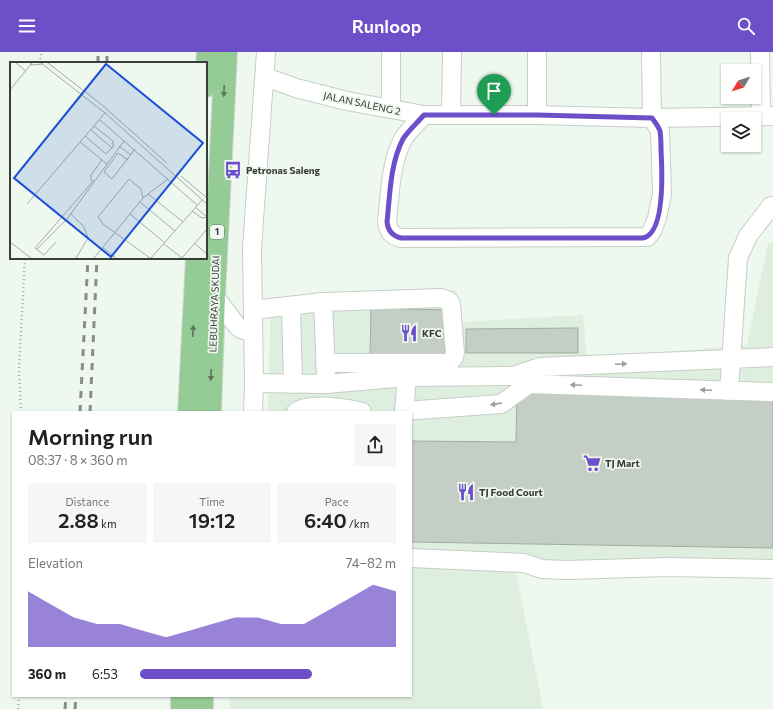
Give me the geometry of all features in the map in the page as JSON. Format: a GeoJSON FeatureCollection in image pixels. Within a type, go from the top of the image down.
{"type":"FeatureCollection","features":[{"type":"Feature","properties":{"kind":"highway"},"geometry":{"type":"LineString","coordinates":[[207,69],[208,52]]}},
{"type":"Feature","properties":{"kind":"highway","name":"LEBUHRAYA SKUDAI"},"geometry":{"type":"LineString","coordinates":[[210,411],[226,52]]}},
{"type":"Feature","properties":{"kind":"highway","name":"LEBUHRAYA SKUDAI"},"geometry":{"type":"LineString","coordinates":[[189,411],[197,259]]}},
{"type":"Feature","properties":{"kind":"highway"},"geometry":{"type":"LineString","coordinates":[[182,697],[182,709]]}},
{"type":"Feature","properties":{"kind":"highway"},"geometry":{"type":"LineString","coordinates":[[202,697],[202,709]]}},
{"type":"Feature","properties":{"kind":"street"},"geometry":{"type":"LineString","coordinates":[[253,411],[254,333],[252,248],[266,52]]}},
{"type":"Feature","properties":{"kind":"street"},"geometry":{"type":"LineString","coordinates":[[391,52],[391,109]]}},
{"type":"Feature","properties":{"kind":"street"},"geometry":{"type":"LineString","coordinates":[[451,115],[452,52]]}},
{"type":"Feature","properties":{"kind":"street"},"geometry":{"type":"LineString","coordinates":[[537,52],[537,115]]}},
{"type":"Feature","properties":{"kind":"street"},"geometry":{"type":"LineString","coordinates":[[424,115],[404,138],[396,155],[391,178],[387,222],[387,228],[390,233],[395,236],[401,238],[647,237],[652,231],[657,218],[662,194],[660,132],[652,118],[651,52]]}},
{"type":"Feature","properties":{"kind":"street"},"geometry":{"type":"LineString","coordinates":[[760,52],[767,116]]}},
{"type":"Feature","properties":{"kind":"street","name":"JALAN SALENG 2"},"geometry":{"type":"LineString","coordinates":[[265,78],[296,88],[347,101],[424,115],[537,115],[652,118],[767,116]]}},
{"type":"Feature","properties":{"kind":"street"},"geometry":{"type":"LineString","coordinates":[[729,391],[738,258],[748,236],[771,206],[773,206]]}},
{"type":"Feature","properties":{"kind":"street"},"geometry":{"type":"LineString","coordinates":[[214,295],[237,326],[241,329],[254,333]]}},
{"type":"Feature","properties":{"kind":"street"},"geometry":{"type":"LineString","coordinates":[[253,310],[322,302],[446,298],[449,300],[452,308],[455,353],[452,361],[444,364],[325,363]]}},
{"type":"Feature","properties":{"kind":"street"},"geometry":{"type":"LineString","coordinates":[[322,302],[326,384]]}},
{"type":"Feature","properties":{"kind":"street"},"geometry":{"type":"LineString","coordinates":[[290,306],[293,384]]}},
{"type":"Feature","properties":{"kind":"street"},"geometry":{"type":"LineString","coordinates":[[407,376],[404,411],[501,404],[521,380],[540,367],[773,357]]}},
{"type":"Feature","properties":{"kind":"street"},"geometry":{"type":"LineString","coordinates":[[254,383],[326,384],[407,376],[773,392]]}},
{"type":"Feature","properties":{"kind":"street"},"geometry":{"type":"LineString","coordinates":[[298,411],[302,408],[358,411]]}},
{"type":"Feature","properties":{"kind":"street"},"geometry":{"type":"LineString","coordinates":[[412,558],[524,563],[542,569],[567,570],[668,567],[773,569]]}},
{"type":"Feature","properties":{"kind":"path"},"geometry":{"type":"LineString","coordinates":[[40,62],[41,52]]}},
{"type":"Feature","properties":{"kind":"path"},"geometry":{"type":"LineString","coordinates":[[21,411],[20,370],[25,259]]}},
{"type":"Feature","properties":{"kind":"path"},"geometry":{"type":"LineString","coordinates":[[18,709],[19,697]]}},
{"type":"Feature","properties":{"kind":"shaded area"},"geometry":{"type":"Polygon","coordinates":[[[768,243],[773,243],[773,574],[515,567],[543,709],[230,709],[230,697],[412,697],[412,411],[268,411],[271,297],[456,290],[462,322],[583,315],[587,359],[747,345],[768,243]]]}},
{"type":"Feature","properties":{"kind":"building","name":"KFC"},"geometry":{"type":"Polygon","coordinates":[[[371,308],[448,310],[447,359],[370,357],[371,308]]]}},
{"type":"Feature","properties":{"kind":"building"},"geometry":{"type":"Polygon","coordinates":[[[578,328],[578,353],[466,353],[466,329],[578,328]]]}},
{"type":"Feature","properties":{"kind":"building","name":"TJ Mart"},"geometry":{"type":"Polygon","coordinates":[[[517,389],[773,394],[773,548],[412,542],[412,441],[516,442],[517,389]]]}},
{"type":"Feature","properties":{"kind":"railway"},"geometry":{"type":"LineString","coordinates":[[98,52],[98,62]]}},
{"type":"Feature","properties":{"kind":"railway"},"geometry":{"type":"LineString","coordinates":[[107,52],[107,62]]}},
{"type":"Feature","properties":{"kind":"railway"},"geometry":{"type":"LineString","coordinates":[[80,411],[88,259]]}},
{"type":"Feature","properties":{"kind":"railway"},"geometry":{"type":"LineString","coordinates":[[90,411],[97,259]]}},
{"type":"Feature","properties":{"kind":"railway"},"geometry":{"type":"LineString","coordinates":[[65,709],[66,697]]}},
{"type":"Feature","properties":{"kind":"railway"},"geometry":{"type":"LineString","coordinates":[[75,709],[76,697]]}},
{"type":"Feature","properties":{"kind":"place","name":"Petronas Saleng"},"geometry":{"type":"Point","coordinates":[233,170]}},
{"type":"Feature","properties":{"kind":"place","name":"KFC"},"geometry":{"type":"Point","coordinates":[409,333]}},
{"type":"Feature","properties":{"kind":"place","name":"TJ Mart"},"geometry":{"type":"Point","coordinates":[592,463]}},
{"type":"Feature","properties":{"kind":"place","name":"TJ Food Court"},"geometry":{"type":"Point","coordinates":[466,492]}},
{"type":"Feature","properties":{"kind":"route"},"geometry":{"type":"LineString","coordinates":[[424,115],[494,115],[652,118],[660,132],[662,194],[657,218],[650,235],[643,238],[401,238],[390,233],[387,228],[387,222],[391,178],[396,155],[404,138],[424,115]]}}]}
